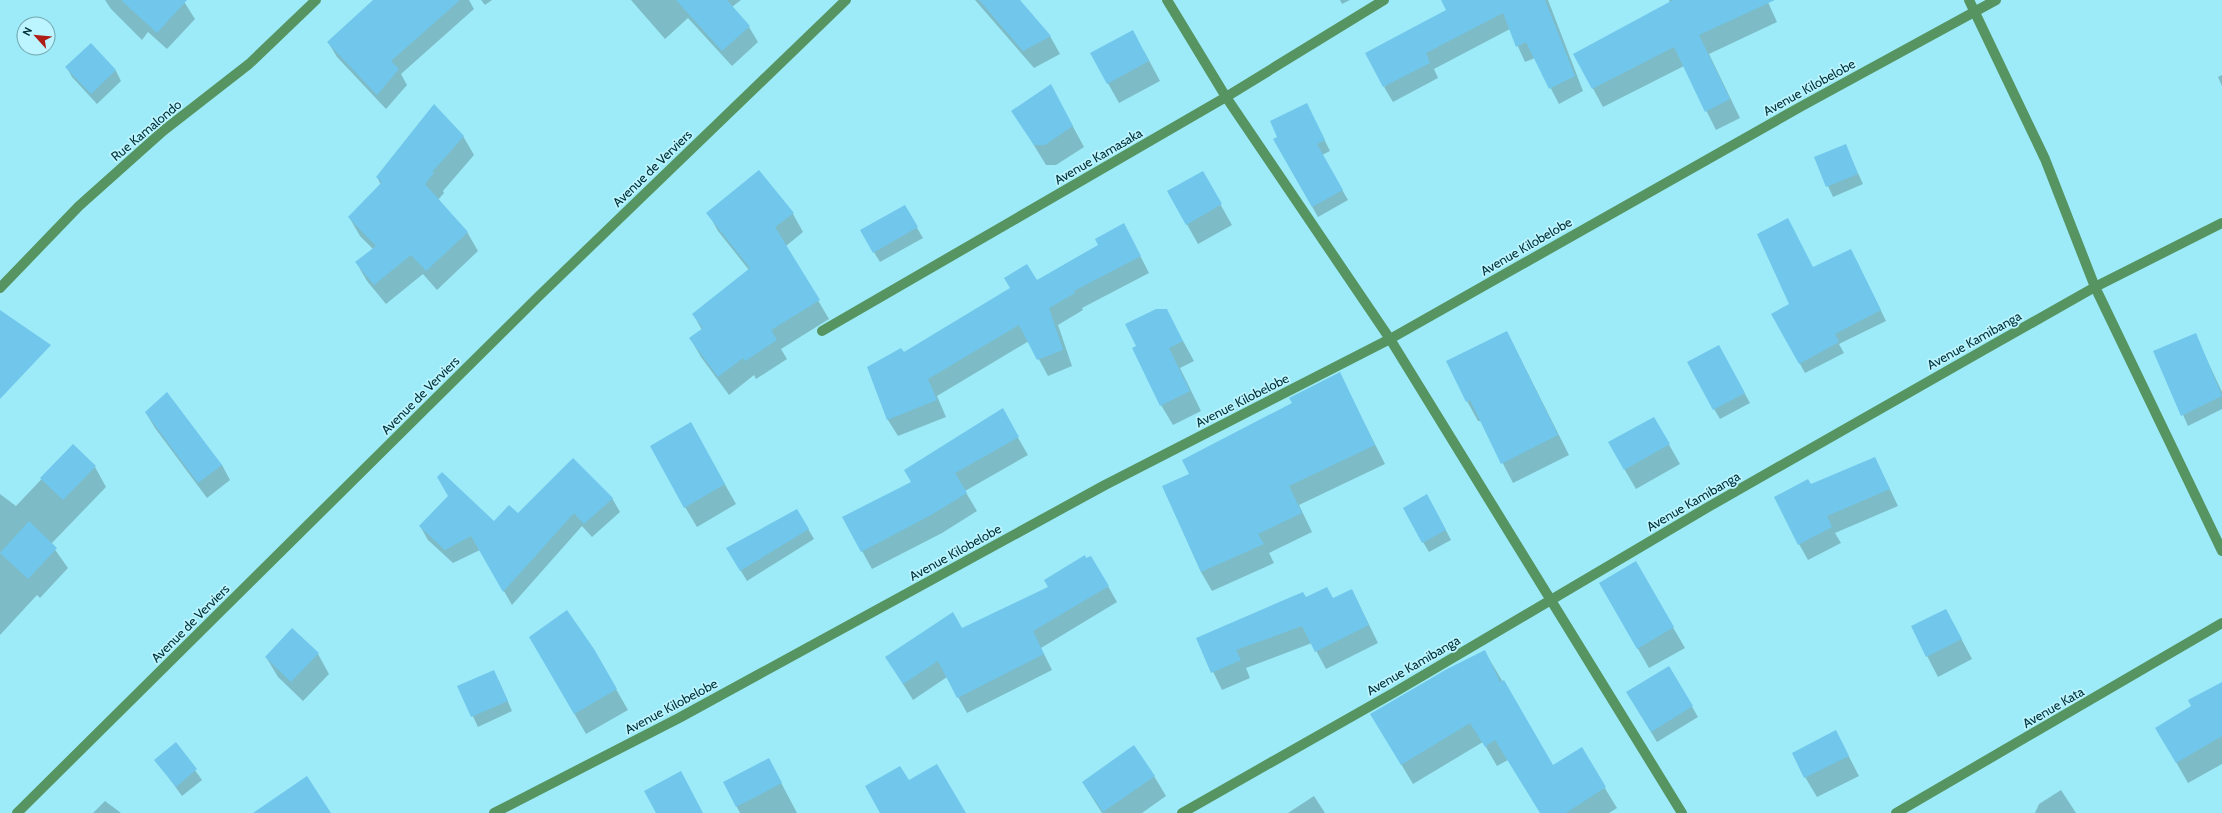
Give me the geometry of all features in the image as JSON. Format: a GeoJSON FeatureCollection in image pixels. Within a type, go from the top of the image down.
{"type":"FeatureCollection","features":[{"type":"Feature","properties":{"kind":"street","name":"Rue Kamalondo"},"geometry":{"type":"LineString","coordinates":[[0,288],[79,206],[163,131],[249,64],[316,0]]}},
{"type":"Feature","properties":{"kind":"street","name":"Avenue de Verviers"},"geometry":{"type":"LineString","coordinates":[[17,813],[540,295],[846,0]]}},
{"type":"Feature","properties":{"kind":"street"},"geometry":{"type":"LineString","coordinates":[[1167,0],[1226,97],[1390,339],[1682,813]]}},
{"type":"Feature","properties":{"kind":"street","name":"Avenue Kamasaka"},"geometry":{"type":"LineString","coordinates":[[822,331],[1226,97],[1384,0]]}},
{"type":"Feature","properties":{"kind":"street"},"geometry":{"type":"LineString","coordinates":[[1969,0],[2045,159],[2095,287],[2222,551]]}},
{"type":"Feature","properties":{"kind":"street","name":"Avenue Kilobelobe"},"geometry":{"type":"LineString","coordinates":[[494,813],[679,718],[1105,485],[1390,339],[1795,109],[1996,0]]}},
{"type":"Feature","properties":{"kind":"street","name":"Avenue Kamibanga"},"geometry":{"type":"LineString","coordinates":[[1182,813],[1710,506],[2095,287],[2222,223]]}},
{"type":"Feature","properties":{"kind":"street","name":"Avenue Kata"},"geometry":{"type":"LineString","coordinates":[[1896,813],[2222,624]]}},
{"type":"Feature","properties":{"kind":"building"},"geometry":{"type":"Polygon","coordinates":[[[121,0],[187,0],[157,33],[121,0]]]}},
{"type":"Feature","properties":{"kind":"building"},"geometry":{"type":"Polygon","coordinates":[[[373,0],[460,0],[391,61],[399,69],[377,95],[327,42],[373,0]]]}},
{"type":"Feature","properties":{"kind":"building"},"geometry":{"type":"Polygon","coordinates":[[[676,0],[727,0],[750,26],[722,51],[676,0]]]}},
{"type":"Feature","properties":{"kind":"building"},"geometry":{"type":"Polygon","coordinates":[[[979,0],[1020,0],[1051,36],[1023,51],[979,0]]]}},
{"type":"Feature","properties":{"kind":"building"},"geometry":{"type":"Polygon","coordinates":[[[1441,0],[1545,0],[1575,76],[1549,89],[1526,42],[1516,47],[1503,13],[1426,53],[1430,63],[1383,87],[1365,53],[1446,10],[1441,0]]]}},
{"type":"Feature","properties":{"kind":"building"},"geometry":{"type":"Polygon","coordinates":[[[1673,0],[1775,0],[1699,35],[1730,99],[1705,112],[1674,47],[1592,89],[1573,54],[1673,0]]]}},
{"type":"Feature","properties":{"kind":"building"},"geometry":{"type":"Polygon","coordinates":[[[1133,30],[1149,61],[1107,84],[1090,53],[1133,30]]]}},
{"type":"Feature","properties":{"kind":"building"},"geometry":{"type":"Polygon","coordinates":[[[91,43],[116,70],[91,94],[65,67],[91,43]]]}},
{"type":"Feature","properties":{"kind":"building"},"geometry":{"type":"Polygon","coordinates":[[[1051,84],[1073,126],[1045,145],[1034,145],[1011,111],[1051,84]]]}},
{"type":"Feature","properties":{"kind":"building"},"geometry":{"type":"Polygon","coordinates":[[[1307,103],[1325,140],[1317,144],[1343,190],[1312,207],[1273,139],[1277,137],[1270,121],[1307,103]]]}},
{"type":"Feature","properties":{"kind":"building"},"geometry":{"type":"Polygon","coordinates":[[[434,104],[464,136],[432,172],[434,173],[425,184],[468,232],[426,271],[411,255],[374,285],[355,262],[376,246],[348,217],[382,182],[376,177],[434,104]]]}},
{"type":"Feature","properties":{"kind":"building"},"geometry":{"type":"Polygon","coordinates":[[[1846,144],[1858,174],[1826,187],[1814,157],[1846,144]]]}},
{"type":"Feature","properties":{"kind":"building"},"geometry":{"type":"Polygon","coordinates":[[[759,170],[794,213],[775,227],[820,300],[771,330],[777,340],[745,361],[743,358],[718,377],[689,338],[703,328],[692,314],[750,268],[706,213],[759,170]]]}},
{"type":"Feature","properties":{"kind":"building"},"geometry":{"type":"Polygon","coordinates":[[[1203,171],[1222,204],[1186,225],[1167,191],[1203,171]]]}},
{"type":"Feature","properties":{"kind":"building"},"geometry":{"type":"Polygon","coordinates":[[[905,205],[918,227],[873,253],[860,230],[905,205]]]}},
{"type":"Feature","properties":{"kind":"building"},"geometry":{"type":"Polygon","coordinates":[[[1788,218],[1813,267],[1851,249],[1881,310],[1835,334],[1839,342],[1799,364],[1771,314],[1789,304],[1757,234],[1788,218]]]}},
{"type":"Feature","properties":{"kind":"building"},"geometry":{"type":"Polygon","coordinates":[[[1124,223],[1141,256],[1074,291],[1075,293],[1049,308],[1063,350],[1037,360],[1019,325],[928,379],[937,400],[887,420],[867,367],[901,348],[904,352],[1010,288],[1004,278],[1027,264],[1037,280],[1098,245],[1095,239],[1124,223]]]}},
{"type":"Feature","properties":{"kind":"building"},"geometry":{"type":"Polygon","coordinates":[[[1156,309],[1167,309],[1183,341],[1169,348],[1190,391],[1160,406],[1132,348],[1136,346],[1125,324],[1156,309]]]}},
{"type":"Feature","properties":{"kind":"building"},"geometry":{"type":"Polygon","coordinates":[[[0,310],[51,345],[0,399],[0,310]]]}},
{"type":"Feature","properties":{"kind":"building"},"geometry":{"type":"Polygon","coordinates":[[[1507,331],[1558,435],[1501,464],[1470,400],[1466,402],[1446,361],[1507,331]]]}},
{"type":"Feature","properties":{"kind":"building"},"geometry":{"type":"Polygon","coordinates":[[[2196,333],[2222,396],[2181,416],[2153,351],[2196,333]]]}},
{"type":"Feature","properties":{"kind":"building"},"geometry":{"type":"Polygon","coordinates":[[[1719,345],[1745,393],[1713,410],[1687,362],[1719,345]]]}},
{"type":"Feature","properties":{"kind":"building"},"geometry":{"type":"Polygon","coordinates":[[[1340,372],[1375,445],[1289,486],[1302,513],[1258,534],[1264,544],[1201,572],[1162,486],[1189,474],[1182,460],[1292,403],[1289,398],[1340,372]]]}},
{"type":"Feature","properties":{"kind":"building"},"geometry":{"type":"Polygon","coordinates":[[[167,392],[222,465],[198,483],[145,412],[167,392]]]}},
{"type":"Feature","properties":{"kind":"building"},"geometry":{"type":"Polygon","coordinates":[[[1003,408],[1019,437],[955,473],[967,493],[931,515],[861,552],[842,517],[911,482],[904,470],[1003,408]]]}},
{"type":"Feature","properties":{"kind":"building"},"geometry":{"type":"Polygon","coordinates":[[[1654,417],[1670,444],[1624,470],[1608,442],[1654,417]]]}},
{"type":"Feature","properties":{"kind":"building"},"geometry":{"type":"Polygon","coordinates":[[[691,422],[725,484],[684,508],[650,446],[691,422]]]}},
{"type":"Feature","properties":{"kind":"building"},"geometry":{"type":"Polygon","coordinates":[[[73,444],[96,466],[63,500],[40,478],[73,444]]]}},
{"type":"Feature","properties":{"kind":"building"},"geometry":{"type":"Polygon","coordinates":[[[1875,457],[1890,489],[1827,516],[1832,527],[1798,545],[1774,497],[1808,479],[1811,484],[1875,457]]]}},
{"type":"Feature","properties":{"kind":"building"},"geometry":{"type":"Polygon","coordinates":[[[573,458],[613,498],[584,524],[574,513],[503,592],[471,536],[445,550],[419,526],[448,496],[437,477],[442,472],[494,521],[509,505],[518,513],[573,458]]]}},
{"type":"Feature","properties":{"kind":"building"},"geometry":{"type":"Polygon","coordinates":[[[1427,494],[1446,530],[1422,543],[1403,508],[1427,494]]]}},
{"type":"Feature","properties":{"kind":"building"},"geometry":{"type":"Polygon","coordinates":[[[797,509],[809,529],[740,571],[726,548],[797,509]]]}},
{"type":"Feature","properties":{"kind":"building"},"geometry":{"type":"Polygon","coordinates":[[[29,521],[57,548],[28,579],[0,553],[29,521]]]}},
{"type":"Feature","properties":{"kind":"building"},"geometry":{"type":"Polygon","coordinates":[[[1085,555],[1086,558],[1091,556],[1109,586],[1033,631],[1044,654],[957,698],[938,661],[903,684],[885,657],[953,612],[962,628],[1048,587],[1044,580],[1085,555]]]}},
{"type":"Feature","properties":{"kind":"building"},"geometry":{"type":"Polygon","coordinates":[[[1636,561],[1674,627],[1637,649],[1599,583],[1636,561]]]}},
{"type":"Feature","properties":{"kind":"building"},"geometry":{"type":"Polygon","coordinates":[[[1327,587],[1333,598],[1352,589],[1369,625],[1315,652],[1302,626],[1236,650],[1241,660],[1211,673],[1196,638],[1303,592],[1306,597],[1327,587]]]}},
{"type":"Feature","properties":{"kind":"building"},"geometry":{"type":"Polygon","coordinates":[[[1946,609],[1962,639],[1926,657],[1911,626],[1946,609]]]}},
{"type":"Feature","properties":{"kind":"building"},"geometry":{"type":"Polygon","coordinates":[[[567,610],[594,649],[617,689],[574,714],[529,637],[567,610]]]}},
{"type":"Feature","properties":{"kind":"building"},"geometry":{"type":"Polygon","coordinates":[[[292,628],[319,653],[291,682],[265,657],[292,628]]]}},
{"type":"Feature","properties":{"kind":"building"},"geometry":{"type":"Polygon","coordinates":[[[1485,650],[1500,682],[1504,680],[1553,765],[1582,747],[1606,787],[1566,813],[1540,813],[1495,740],[1485,747],[1470,723],[1401,765],[1370,714],[1447,669],[1485,650]]]}},
{"type":"Feature","properties":{"kind":"building"},"geometry":{"type":"Polygon","coordinates":[[[1669,666],[1693,706],[1651,732],[1626,692],[1669,666]]]}},
{"type":"Feature","properties":{"kind":"building"},"geometry":{"type":"Polygon","coordinates":[[[494,670],[508,701],[471,717],[457,686],[494,670]]]}},
{"type":"Feature","properties":{"kind":"building"},"geometry":{"type":"Polygon","coordinates":[[[2222,682],[2222,736],[2176,763],[2155,728],[2191,706],[2188,700],[2222,682]]]}},
{"type":"Feature","properties":{"kind":"building"},"geometry":{"type":"Polygon","coordinates":[[[1836,730],[1849,756],[1804,778],[1792,753],[1836,730]]]}},
{"type":"Feature","properties":{"kind":"building"},"geometry":{"type":"Polygon","coordinates":[[[176,742],[197,769],[176,787],[154,760],[176,742]]]}},
{"type":"Feature","properties":{"kind":"building"},"geometry":{"type":"Polygon","coordinates":[[[1134,745],[1155,776],[1103,812],[1082,782],[1134,745]]]}},
{"type":"Feature","properties":{"kind":"building"},"geometry":{"type":"Polygon","coordinates":[[[769,758],[782,783],[736,807],[723,782],[769,758]]]}},
{"type":"Feature","properties":{"kind":"building"},"geometry":{"type":"Polygon","coordinates":[[[937,764],[966,813],[880,813],[865,786],[900,766],[909,780],[937,764]]]}},
{"type":"Feature","properties":{"kind":"building"},"geometry":{"type":"Polygon","coordinates":[[[681,771],[703,813],[656,813],[644,791],[681,771]]]}},
{"type":"Feature","properties":{"kind":"building"},"geometry":{"type":"Polygon","coordinates":[[[307,776],[331,813],[253,813],[307,776]]]}}]}
